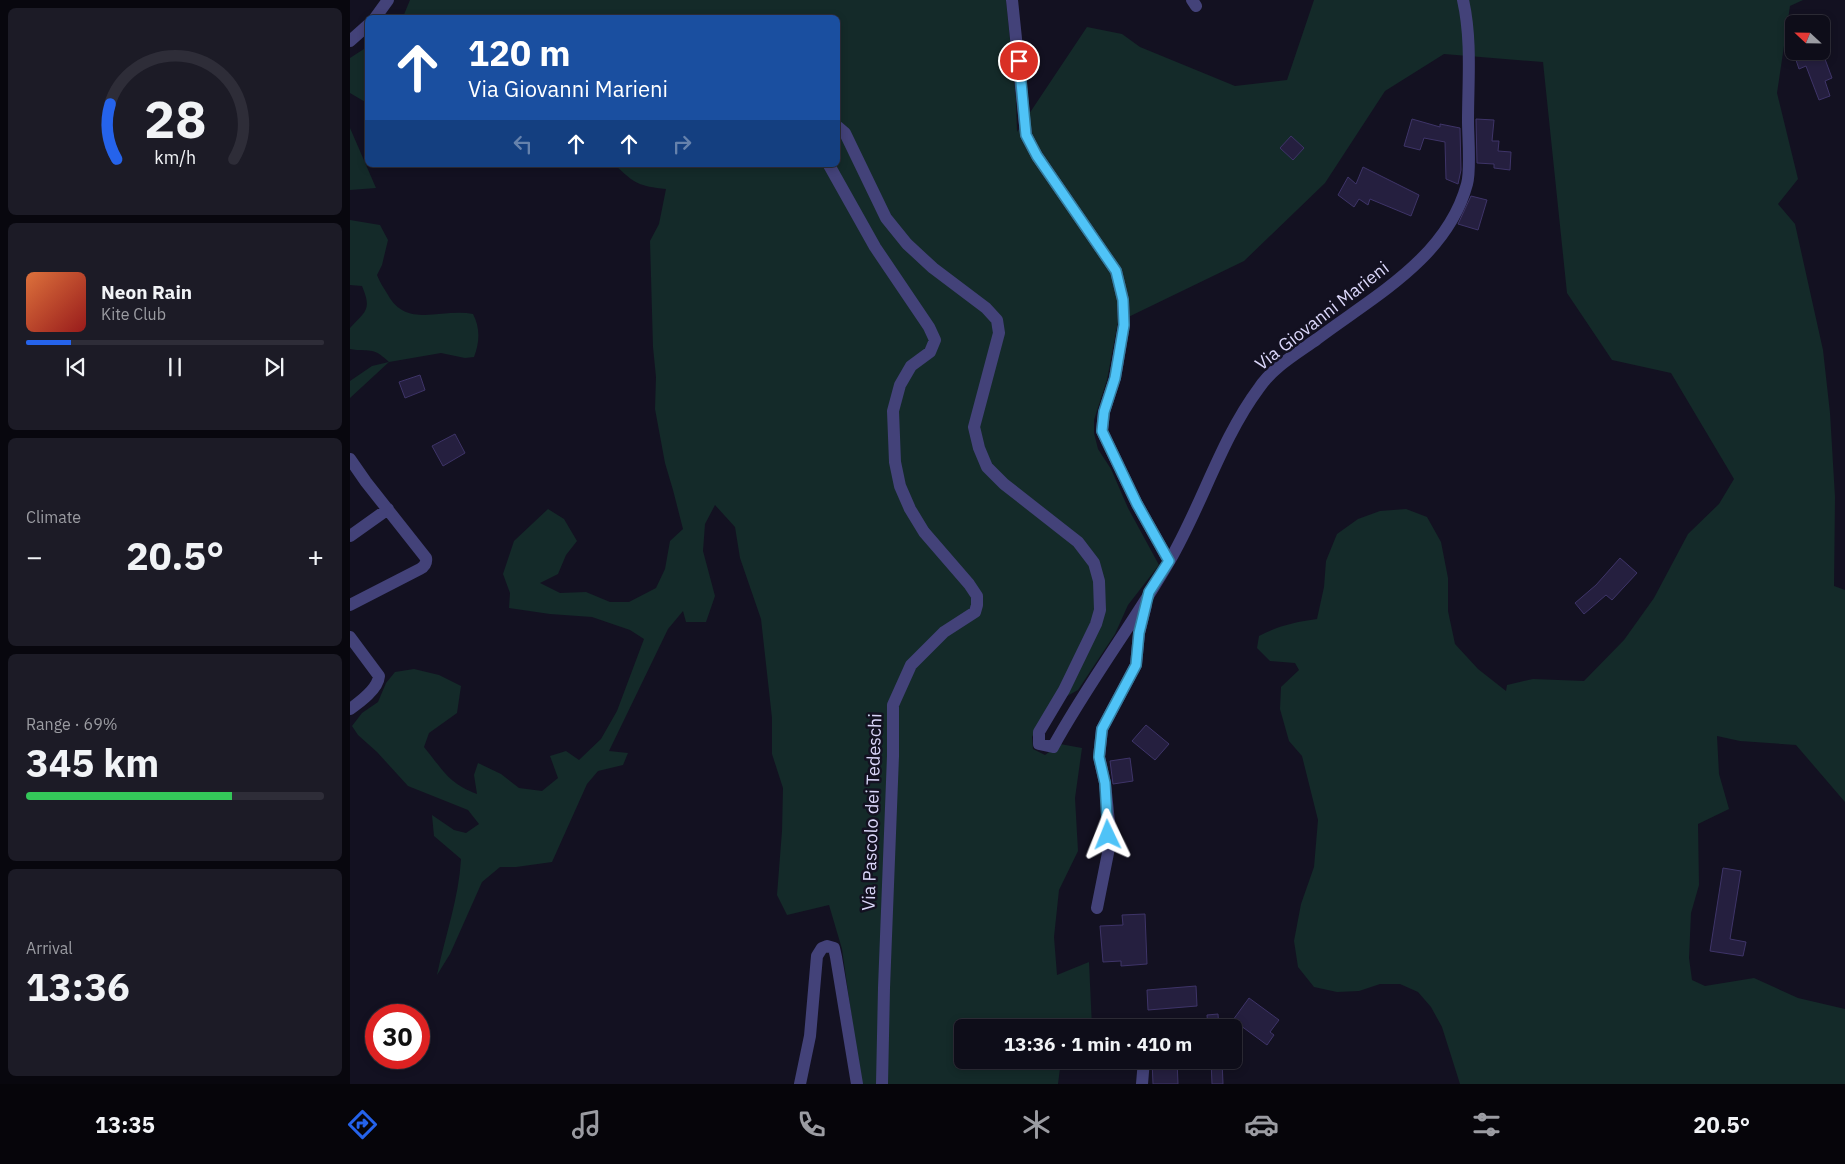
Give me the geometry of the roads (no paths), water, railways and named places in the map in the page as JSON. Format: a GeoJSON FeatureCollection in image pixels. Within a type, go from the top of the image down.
{"type":"FeatureCollection","features":[{"type":"Feature","properties":{"kind":"street"},"geometry":{"type":"LineString","coordinates":[[378,15],[388,0]]}},
{"type":"Feature","properties":{"kind":"street"},"geometry":{"type":"LineString","coordinates":[[1012,0],[1026,135],[1037,156],[1116,271],[1123,300],[1124,325],[1115,378],[1104,412],[1102,431],[1137,504],[1169,561]]}},
{"type":"Feature","properties":{"kind":"street","name":"Via Giovanni Marieni"},"geometry":{"type":"LineString","coordinates":[[840,129],[845,133],[886,218],[907,244],[934,268],[986,308],[997,320],[999,333],[974,427],[979,448],[987,466],[1004,484],[1078,542],[1094,563],[1099,581],[1100,597],[1100,610],[1096,624],[1064,690],[1039,732],[1039,744],[1053,747],[1169,561],[1245,409],[1268,375],[1407,273],[1434,248],[1454,219],[1468,182],[1469,50],[1467,17],[1463,0]]}},
{"type":"Feature","properties":{"kind":"street"},"geometry":{"type":"LineString","coordinates":[[350,42],[365,28]]}},
{"type":"Feature","properties":{"kind":"street","name":"Via Pascolo dei Tedeschi"},"geometry":{"type":"LineString","coordinates":[[830,167],[875,247],[929,326],[935,340],[930,352],[911,366],[900,385],[893,411],[895,462],[900,486],[910,509],[924,532],[977,596],[975,612],[944,632],[911,665],[893,705],[882,1084]]}},
{"type":"Feature","properties":{"kind":"street"},"geometry":{"type":"LineString","coordinates":[[350,458],[426,558],[425,564],[420,569],[350,605]]}},
{"type":"Feature","properties":{"kind":"street"},"geometry":{"type":"LineString","coordinates":[[350,536],[388,509]]}},
{"type":"Feature","properties":{"kind":"street"},"geometry":{"type":"LineString","coordinates":[[1097,908],[1108,848],[1109,822],[1106,792],[1099,757],[1102,729],[1136,665],[1139,633],[1149,592]]}},
{"type":"Feature","properties":{"kind":"street"},"geometry":{"type":"LineString","coordinates":[[350,637],[379,676],[376,685],[360,702],[350,709]]}},
{"type":"Feature","properties":{"kind":"street"},"geometry":{"type":"LineString","coordinates":[[800,1084],[810,1036],[817,956],[822,948],[827,946],[834,948],[836,957],[857,1084]]}},
{"type":"Feature","properties":{"kind":"street"},"geometry":{"type":"LineString","coordinates":[[1142,1084],[1143,1069]]}}]}
